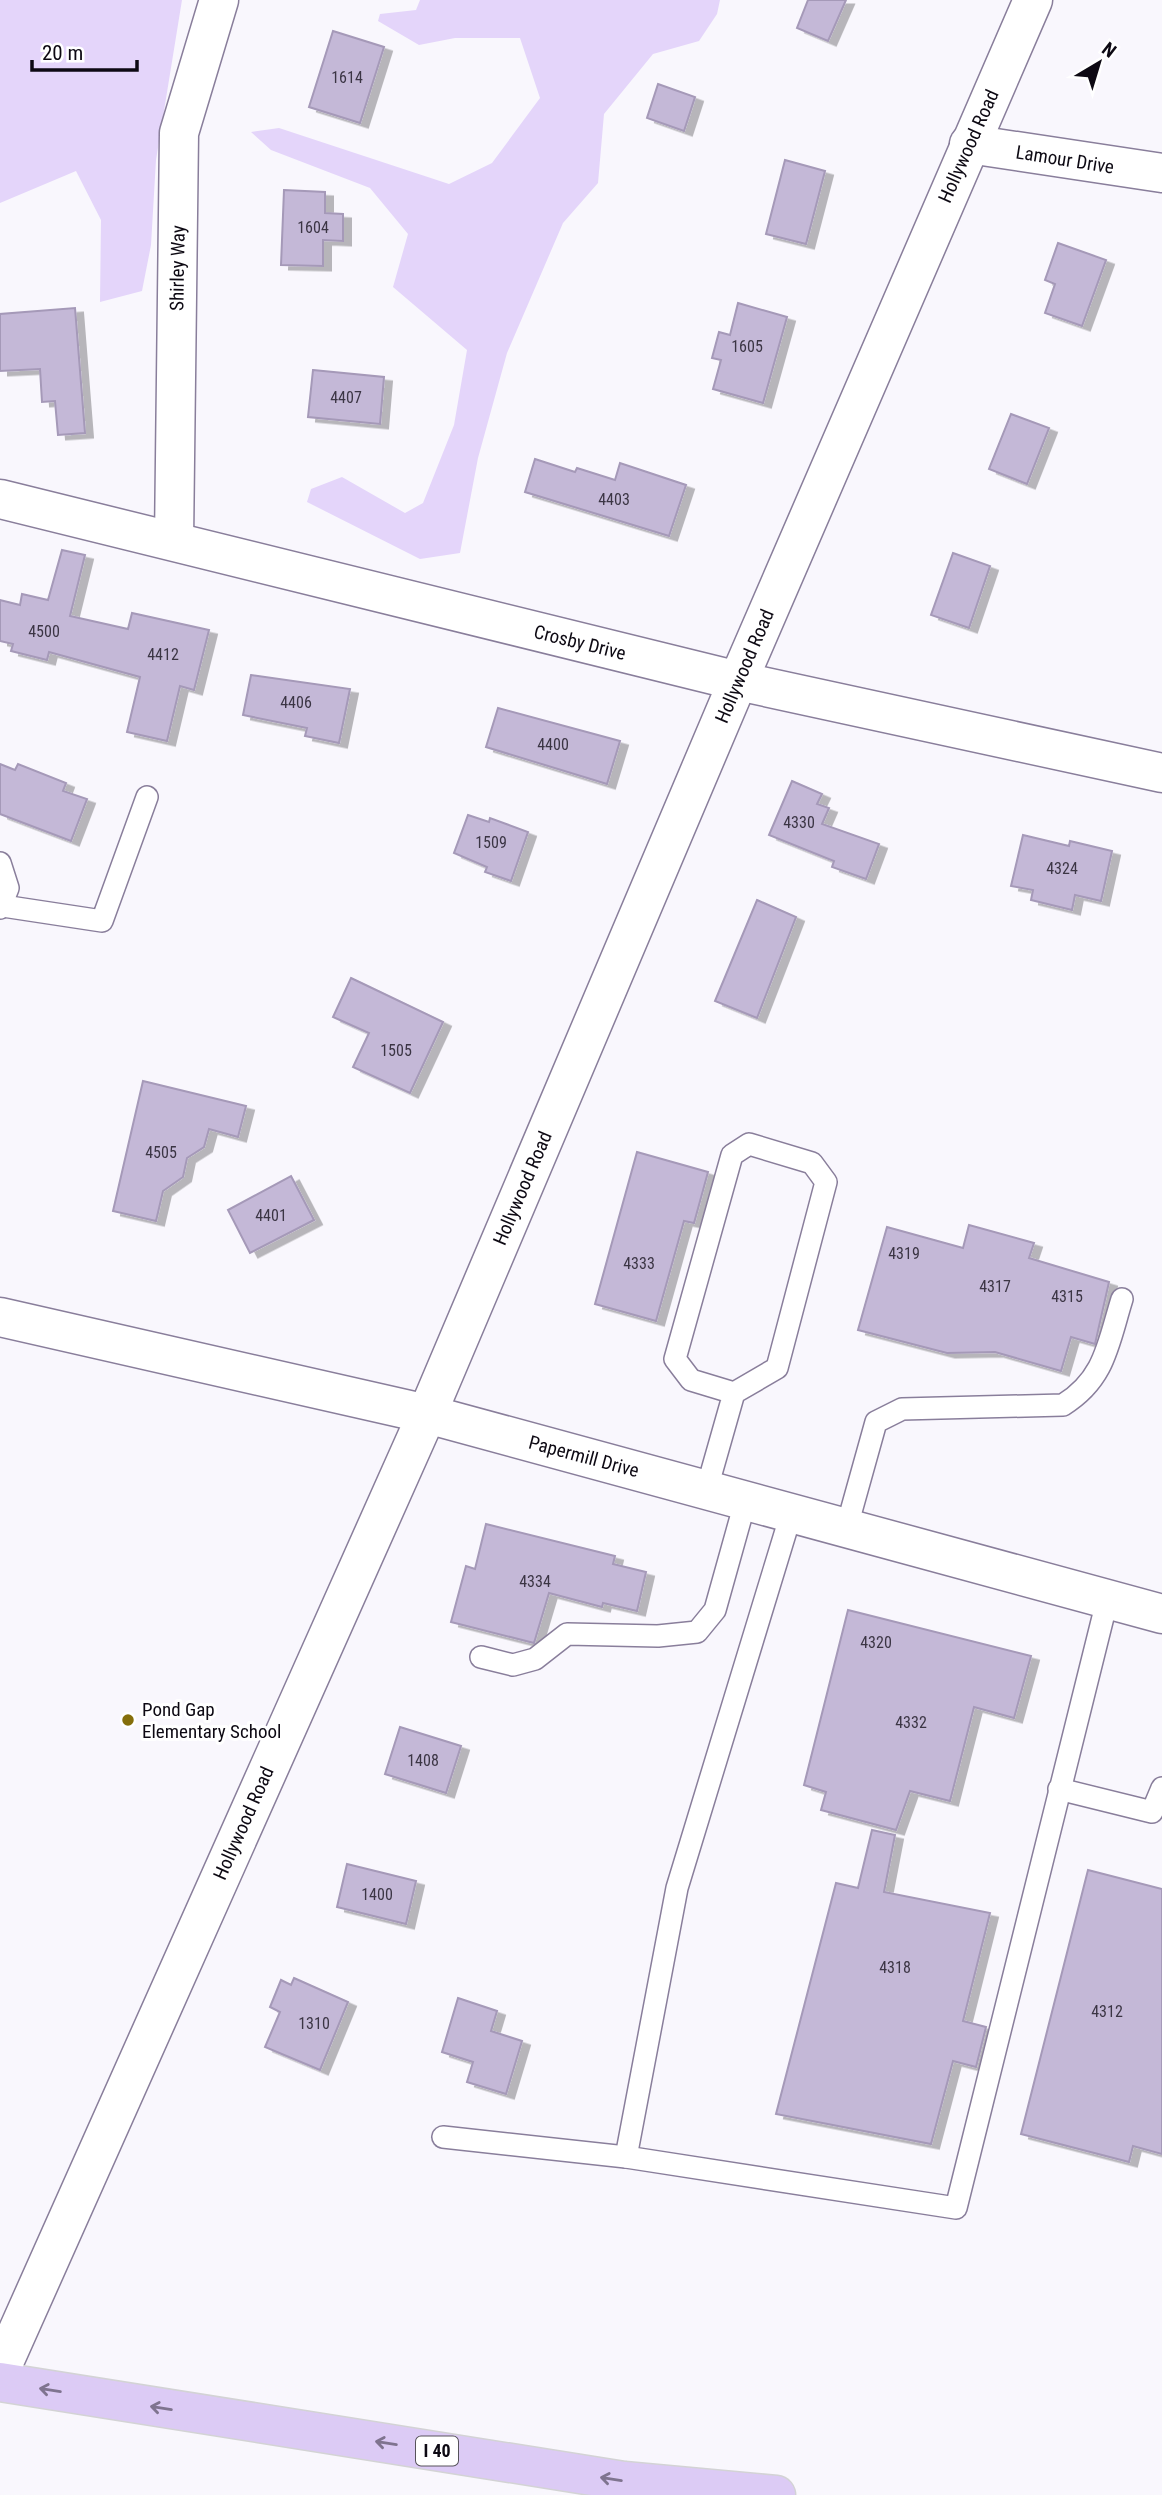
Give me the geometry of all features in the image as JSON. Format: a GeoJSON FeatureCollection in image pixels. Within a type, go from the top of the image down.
{"type":"FeatureCollection","features":[{"type":"Feature","properties":{"kind":"highway","name":"I 40"},"geometry":{"type":"LineString","coordinates":[[0,2382],[624,2481],[776,2495]]}},
{"type":"Feature","properties":{"kind":"street","name":"Shirley Way"},"geometry":{"type":"LineString","coordinates":[[174,541],[178,133],[219,0]]}},
{"type":"Feature","properties":{"kind":"street","name":"Hollywood Road"},"geometry":{"type":"LineString","coordinates":[[0,2371],[427,1414],[738,681],[1032,0]]}},
{"type":"Feature","properties":{"kind":"street","name":"Lamour Drive"},"geometry":{"type":"LineString","coordinates":[[969,144],[1162,173]]}},
{"type":"Feature","properties":{"kind":"street","name":"Crosby Drive"},"geometry":{"type":"LineString","coordinates":[[0,499],[738,681],[1162,774]]}},
{"type":"Feature","properties":{"kind":"street","name":"Papermill Drive"},"geometry":{"type":"LineString","coordinates":[[0,1317],[427,1414],[708,1488],[1162,1614]]}},
{"type":"Feature","properties":{"kind":"lane"},"geometry":{"type":"LineString","coordinates":[[0,863],[8,888],[2,907],[102,922],[146,797]]}},
{"type":"Feature","properties":{"kind":"lane"},"geometry":{"type":"LineString","coordinates":[[708,1488],[734,1393],[777,1368],[826,1182],[812,1163],[749,1144],[732,1155],[675,1359],[691,1380],[734,1393]]}},
{"type":"Feature","properties":{"kind":"lane"},"geometry":{"type":"LineString","coordinates":[[847,1526],[876,1422],[902,1409],[1063,1405],[1082,1393],[1101,1369],[1122,1299]]}},
{"type":"Feature","properties":{"kind":"lane"},"geometry":{"type":"LineString","coordinates":[[481,1657],[513,1665],[535,1659],[567,1634],[658,1636],[697,1632],[715,1610],[746,1499]]}},
{"type":"Feature","properties":{"kind":"lane"},"geometry":{"type":"LineString","coordinates":[[626,2157],[677,1888],[792,1511]]}},
{"type":"Feature","properties":{"kind":"lane"},"geometry":{"type":"LineString","coordinates":[[443,2137],[626,2157],[956,2208],[1108,1597]]}},
{"type":"Feature","properties":{"kind":"lane"},"geometry":{"type":"LineString","coordinates":[[1059,1789],[1152,1812],[1162,1788]]}},
{"type":"Feature","properties":{"kind":"shaded area"},"geometry":{"type":"Polygon","coordinates":[[[0,0],[182,0],[156,160],[151,245],[142,291],[100,302],[101,220],[76,171],[0,203],[0,0]]]}},
{"type":"Feature","properties":{"kind":"shaded area"},"geometry":{"type":"Polygon","coordinates":[[[420,0],[720,0],[717,14],[699,41],[653,54],[604,114],[598,183],[563,223],[507,353],[478,458],[460,553],[420,559],[307,502],[311,489],[342,477],[405,513],[423,503],[454,425],[467,350],[393,287],[408,234],[370,188],[271,150],[251,132],[279,128],[449,184],[492,163],[540,98],[520,38],[455,38],[419,45],[378,21],[380,14],[416,10],[420,0]]]}},
{"type":"Feature","properties":{"kind":"building"},"geometry":{"type":"Polygon","coordinates":[[[808,0],[846,0],[828,41],[797,28],[808,0]]]}},
{"type":"Feature","properties":{"kind":"building"},"geometry":{"type":"Polygon","coordinates":[[[333,31],[384,47],[360,123],[309,107],[333,31]]]}},
{"type":"Feature","properties":{"kind":"building"},"geometry":{"type":"Polygon","coordinates":[[[658,84],[695,97],[684,131],[647,118],[658,84]]]}},
{"type":"Feature","properties":{"kind":"building"},"geometry":{"type":"Polygon","coordinates":[[[785,160],[825,171],[806,244],[766,234],[785,160]]]}},
{"type":"Feature","properties":{"kind":"building"},"geometry":{"type":"Polygon","coordinates":[[[284,190],[325,192],[325,213],[343,214],[343,241],[323,240],[323,266],[281,265],[284,190]]]}},
{"type":"Feature","properties":{"kind":"building"},"geometry":{"type":"Polygon","coordinates":[[[1058,243],[1106,260],[1082,326],[1045,313],[1055,284],[1045,280],[1058,243]]]}},
{"type":"Feature","properties":{"kind":"building"},"geometry":{"type":"Polygon","coordinates":[[[738,303],[787,317],[763,403],[713,389],[721,360],[712,358],[719,332],[730,335],[738,303]]]}},
{"type":"Feature","properties":{"kind":"building"},"geometry":{"type":"Polygon","coordinates":[[[75,308],[85,433],[58,435],[55,401],[42,402],[40,369],[0,371],[0,314],[75,308]]]}},
{"type":"Feature","properties":{"kind":"building"},"geometry":{"type":"Polygon","coordinates":[[[313,370],[384,377],[380,424],[308,417],[313,370]]]}},
{"type":"Feature","properties":{"kind":"building"},"geometry":{"type":"Polygon","coordinates":[[[1011,414],[1049,428],[1027,484],[989,469],[1011,414]]]}},
{"type":"Feature","properties":{"kind":"building"},"geometry":{"type":"Polygon","coordinates":[[[535,459],[575,472],[577,468],[615,480],[620,463],[686,485],[669,536],[525,492],[535,459]]]}},
{"type":"Feature","properties":{"kind":"building"},"geometry":{"type":"Polygon","coordinates":[[[62,550],[85,555],[70,616],[128,629],[132,613],[209,630],[194,690],[180,686],[167,741],[127,732],[140,677],[49,652],[47,660],[11,651],[13,644],[0,641],[0,600],[20,605],[22,594],[48,600],[62,550]]]}},
{"type":"Feature","properties":{"kind":"building"},"geometry":{"type":"Polygon","coordinates":[[[953,553],[990,566],[969,628],[931,615],[953,553]]]}},
{"type":"Feature","properties":{"kind":"building"},"geometry":{"type":"Polygon","coordinates":[[[251,675],[350,689],[339,743],[305,736],[307,728],[243,715],[251,675]]]}},
{"type":"Feature","properties":{"kind":"building"},"geometry":{"type":"Polygon","coordinates":[[[498,708],[620,741],[607,784],[486,747],[498,708]]]}},
{"type":"Feature","properties":{"kind":"building"},"geometry":{"type":"Polygon","coordinates":[[[0,764],[15,770],[18,764],[66,783],[63,791],[87,799],[71,841],[0,814],[0,764]]]}},
{"type":"Feature","properties":{"kind":"building"},"geometry":{"type":"Polygon","coordinates":[[[792,781],[822,794],[817,804],[829,808],[822,824],[879,844],[866,879],[832,867],[834,861],[769,835],[792,781]]]}},
{"type":"Feature","properties":{"kind":"building"},"geometry":{"type":"Polygon","coordinates":[[[468,815],[489,822],[490,818],[528,832],[511,881],[485,872],[487,867],[454,853],[468,815]]]}},
{"type":"Feature","properties":{"kind":"building"},"geometry":{"type":"Polygon","coordinates":[[[1023,835],[1069,846],[1070,841],[1112,851],[1101,901],[1075,895],[1072,910],[1031,900],[1033,890],[1011,886],[1023,835]]]}},
{"type":"Feature","properties":{"kind":"building"},"geometry":{"type":"Polygon","coordinates":[[[757,900],[796,917],[757,1018],[715,1001],[757,900]]]}},
{"type":"Feature","properties":{"kind":"building"},"geometry":{"type":"Polygon","coordinates":[[[351,978],[443,1022],[410,1093],[353,1067],[369,1033],[333,1017],[351,978]]]}},
{"type":"Feature","properties":{"kind":"building"},"geometry":{"type":"Polygon","coordinates":[[[143,1081],[246,1106],[238,1137],[209,1129],[204,1147],[187,1158],[183,1177],[163,1191],[156,1221],[113,1211],[143,1081]]]}},
{"type":"Feature","properties":{"kind":"building"},"geometry":{"type":"Polygon","coordinates":[[[637,1152],[708,1172],[694,1223],[684,1221],[656,1321],[595,1304],[637,1152]]]}},
{"type":"Feature","properties":{"kind":"building"},"geometry":{"type":"Polygon","coordinates":[[[291,1176],[314,1220],[250,1253],[228,1210],[291,1176]]]}},
{"type":"Feature","properties":{"kind":"building"},"geometry":{"type":"Polygon","coordinates":[[[969,1225],[1034,1243],[1029,1258],[1109,1282],[1095,1344],[1071,1337],[1061,1371],[995,1352],[947,1353],[858,1330],[887,1227],[963,1248],[969,1225]]]}},
{"type":"Feature","properties":{"kind":"building"},"geometry":{"type":"Polygon","coordinates":[[[486,1524],[615,1556],[613,1564],[646,1572],[637,1611],[603,1603],[602,1607],[549,1593],[534,1643],[451,1622],[466,1566],[475,1569],[486,1524]]]}},
{"type":"Feature","properties":{"kind":"building"},"geometry":{"type":"Polygon","coordinates":[[[848,1610],[1031,1656],[1014,1718],[974,1707],[950,1801],[910,1791],[896,1830],[821,1810],[826,1792],[804,1785],[848,1610]]]}},
{"type":"Feature","properties":{"kind":"building"},"geometry":{"type":"Polygon","coordinates":[[[400,1727],[461,1746],[446,1793],[385,1774],[400,1727]]]}},
{"type":"Feature","properties":{"kind":"building"},"geometry":{"type":"Polygon","coordinates":[[[872,1830],[895,1835],[884,1892],[990,1913],[963,2021],[986,2027],[976,2067],[953,2061],[931,2144],[776,2114],[836,1883],[858,1888],[872,1830]]]}},
{"type":"Feature","properties":{"kind":"building"},"geometry":{"type":"Polygon","coordinates":[[[347,1864],[416,1881],[406,1924],[337,1907],[347,1864]]]}},
{"type":"Feature","properties":{"kind":"building"},"geometry":{"type":"Polygon","coordinates":[[[1088,1870],[1162,1889],[1162,2154],[1133,2146],[1129,2162],[1021,2134],[1088,1870]]]}},
{"type":"Feature","properties":{"kind":"building"},"geometry":{"type":"Polygon","coordinates":[[[294,1978],[348,2002],[320,2070],[265,2047],[280,2012],[270,2007],[281,1980],[291,1985],[294,1978]]]}},
{"type":"Feature","properties":{"kind":"building"},"geometry":{"type":"Polygon","coordinates":[[[458,1998],[497,2011],[491,2031],[522,2041],[506,2094],[467,2082],[473,2062],[442,2052],[458,1998]]]}},
{"type":"Feature","properties":{"kind":"place","name":"Pond Gap Elementary School"},"geometry":{"type":"Point","coordinates":[128,1720]}}]}
